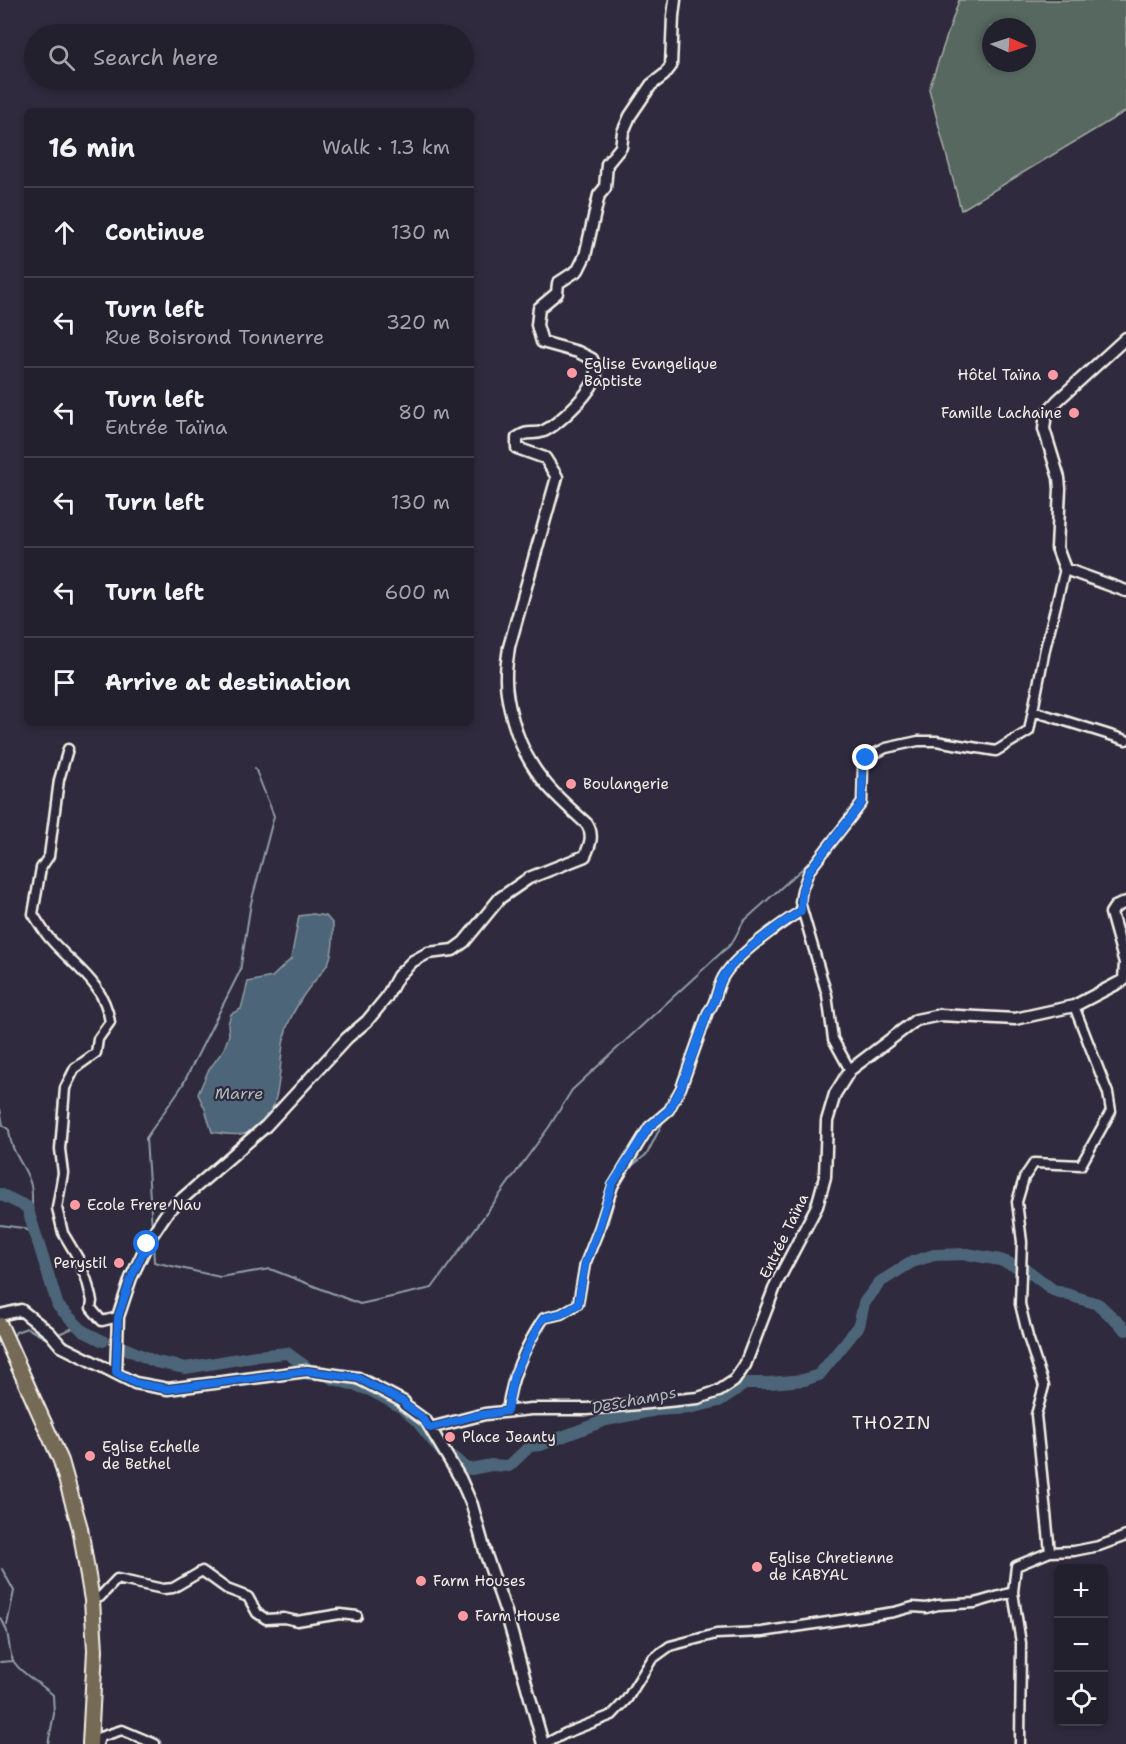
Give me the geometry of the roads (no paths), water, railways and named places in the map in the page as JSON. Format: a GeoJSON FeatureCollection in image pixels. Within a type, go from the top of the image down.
{"type":"FeatureCollection","features":[{"type":"Feature","properties":{"kind":"main road"},"geometry":{"type":"LineString","coordinates":[[0,1324],[61,1461],[80,1528],[92,1600],[95,1650],[90,1744]]}},
{"type":"Feature","properties":{"kind":"street"},"geometry":{"type":"LineString","coordinates":[[116,1372],[118,1317],[131,1278],[150,1239],[168,1211],[266,1126],[347,1038],[367,1021],[386,998],[398,976],[412,961],[428,953],[453,950],[464,942],[500,898],[529,878],[585,856],[591,843],[591,831],[587,824],[548,786],[530,763],[510,709],[506,676],[509,647],[557,477],[545,458],[518,448],[517,438],[525,432],[541,432],[555,424],[591,388],[597,374],[592,359],[578,352],[542,342],[537,325],[539,308],[557,293],[558,283],[578,270],[585,256],[599,195],[605,188],[607,164],[621,147],[623,132],[630,117],[651,85],[671,66],[675,0]]}},
{"type":"Feature","properties":{"kind":"street"},"geometry":{"type":"LineString","coordinates":[[850,1070],[833,1039],[827,995],[801,911],[802,890],[809,871],[862,803],[863,766],[866,758],[886,748],[918,741],[936,741],[996,751],[1029,731],[1045,649],[1065,569],[1057,548],[1060,489],[1059,478],[1044,429],[1047,413],[1058,400],[1126,338]]}},
{"type":"Feature","properties":{"kind":"street"},"geometry":{"type":"LineString","coordinates":[[1065,569],[1126,591]]}},
{"type":"Feature","properties":{"kind":"street"},"geometry":{"type":"LineString","coordinates":[[1032,711],[1126,740]]}},
{"type":"Feature","properties":{"kind":"street"},"geometry":{"type":"LineString","coordinates":[[68,749],[59,780],[49,856],[41,868],[33,914],[49,939],[91,979],[108,1006],[110,1023],[98,1039],[96,1053],[75,1068],[65,1088],[60,1149],[63,1173],[57,1208],[63,1233],[78,1258],[87,1281],[92,1301],[91,1308],[102,1321],[118,1317]]}},
{"type":"Feature","properties":{"kind":"street","name":"Entrée Taïna"},"geometry":{"type":"LineString","coordinates":[[430,1428],[474,1416],[507,1411],[587,1409],[698,1398],[734,1381],[745,1365],[776,1284],[818,1206],[825,1177],[827,1121],[835,1094],[850,1070],[916,1020],[940,1015],[1016,1019],[1074,1006],[1124,980],[1125,963],[1111,913],[1115,907],[1126,902]]}},
{"type":"Feature","properties":{"kind":"street"},"geometry":{"type":"LineString","coordinates":[[507,1411],[514,1375],[540,1323],[544,1318],[561,1314],[578,1304],[585,1264],[612,1185],[649,1127],[669,1110],[681,1088],[708,1012],[715,1004],[726,972],[762,940],[801,911]]}},
{"type":"Feature","properties":{"kind":"street"},"geometry":{"type":"LineString","coordinates":[[1050,1552],[1036,1415],[1044,1386],[1020,1304],[1022,1242],[1017,1202],[1024,1178],[1034,1163],[1081,1166],[1111,1111],[1108,1093],[1074,1006]]}},
{"type":"Feature","properties":{"kind":"street"},"geometry":{"type":"LineString","coordinates":[[0,1315],[21,1310],[54,1338],[135,1383],[168,1389],[307,1371],[358,1378],[404,1402],[430,1428],[460,1478],[472,1505],[544,1744],[612,1715],[627,1699],[652,1659],[670,1646],[697,1641],[716,1634],[762,1632],[894,1612],[913,1607],[926,1608],[975,1603],[1013,1592]]}},
{"type":"Feature","properties":{"kind":"street"},"geometry":{"type":"LineString","coordinates":[[1020,1744],[1021,1643],[1013,1592],[1016,1566],[1050,1552],[1074,1551],[1126,1536]]}},
{"type":"Feature","properties":{"kind":"street"},"geometry":{"type":"LineString","coordinates":[[92,1600],[100,1597],[117,1579],[163,1589],[173,1588],[202,1571],[227,1589],[248,1597],[257,1613],[266,1619],[284,1618],[297,1621],[340,1614],[357,1616]]}},
{"type":"Feature","properties":{"kind":"street"},"geometry":{"type":"LineString","coordinates":[[98,1744],[100,1737],[122,1730],[156,1744]]}},
{"type":"Feature","properties":{"kind":"water","name":"Marre"},"geometry":{"type":"Polygon","coordinates":[[[313,914],[326,916],[333,924],[332,952],[326,967],[296,1007],[289,1022],[285,1034],[278,1088],[270,1113],[263,1124],[252,1132],[232,1134],[212,1132],[198,1094],[208,1071],[224,1049],[229,1035],[228,1024],[231,1014],[241,1009],[248,982],[272,977],[291,959],[299,916],[313,914]]]}},
{"type":"Feature","properties":{"kind":"waterway"},"geometry":{"type":"LineString","coordinates":[[152,1228],[146,1138],[182,1086],[240,971],[251,903],[274,816],[255,768]]}},
{"type":"Feature","properties":{"kind":"waterway"},"geometry":{"type":"LineString","coordinates":[[153,1243],[154,1262],[220,1277],[270,1269],[360,1304],[432,1288],[549,1127],[572,1090],[727,948],[733,942],[744,921],[812,860]]}},
{"type":"Feature","properties":{"kind":"waterway"},"geometry":{"type":"LineString","coordinates":[[0,1109],[3,1125],[9,1130],[12,1144],[30,1182],[32,1220]]}},
{"type":"Feature","properties":{"kind":"waterway"},"geometry":{"type":"LineString","coordinates":[[598,1243],[607,1226],[617,1190],[624,1175],[647,1154],[664,1120]]}},
{"type":"Feature","properties":{"kind":"waterway","name":"Deschamps"},"geometry":{"type":"LineString","coordinates":[[0,1194],[27,1207],[58,1306],[83,1331],[103,1341]]}},
{"type":"Feature","properties":{"kind":"waterway"},"geometry":{"type":"LineString","coordinates":[[0,1225],[23,1228],[36,1234]]}},
{"type":"Feature","properties":{"kind":"waterway","name":"Deschamps"},"geometry":{"type":"LineString","coordinates":[[331,1378],[370,1390],[401,1407],[417,1421],[441,1451],[454,1458],[465,1468],[471,1469],[491,1465],[509,1466],[530,1446],[541,1445],[606,1420],[656,1410],[689,1408],[719,1401],[746,1383],[804,1380],[819,1375],[859,1326],[864,1303],[880,1282],[912,1262],[934,1255],[967,1254],[1000,1260],[1027,1270],[1053,1290],[1098,1304],[1126,1330]]}},
{"type":"Feature","properties":{"kind":"waterway"},"geometry":{"type":"LineString","coordinates":[[56,1335],[78,1326]]}},
{"type":"Feature","properties":{"kind":"waterway"},"geometry":{"type":"LineString","coordinates":[[13,1337],[16,1332],[27,1328],[47,1339],[51,1337]]}},
{"type":"Feature","properties":{"kind":"waterway","name":"Deschamps"},"geometry":{"type":"LineString","coordinates":[[120,1346],[156,1362],[186,1368],[287,1353],[305,1366],[308,1374],[314,1375]]}},
{"type":"Feature","properties":{"kind":"waterway"},"geometry":{"type":"LineString","coordinates":[[2,1569],[14,1591],[7,1625]]}},
{"type":"Feature","properties":{"kind":"waterway"},"geometry":{"type":"LineString","coordinates":[[0,1618],[8,1634],[14,1662],[53,1695],[54,1714],[48,1744]]}},
{"type":"Feature","properties":{"kind":"waterway"},"geometry":{"type":"LineString","coordinates":[[0,1662],[13,1661]]}},
{"type":"Feature","properties":{"kind":"place","name":"Eglise Evangelique Baptiste"},"geometry":{"type":"Point","coordinates":[572,373]}},
{"type":"Feature","properties":{"kind":"place","name":"Hôtel Taïna"},"geometry":{"type":"Point","coordinates":[1053,375]}},
{"type":"Feature","properties":{"kind":"place","name":"Famille Lachaine"},"geometry":{"type":"Point","coordinates":[1074,413]}},
{"type":"Feature","properties":{"kind":"place","name":"Boulangerie"},"geometry":{"type":"Point","coordinates":[571,784]}},
{"type":"Feature","properties":{"kind":"place","name":"Ecole Frere Nau"},"geometry":{"type":"Point","coordinates":[75,1205]}},
{"type":"Feature","properties":{"kind":"place","name":"Perystil"},"geometry":{"type":"Point","coordinates":[119,1263]}},
{"type":"Feature","properties":{"kind":"place","name":"Place Jeanty"},"geometry":{"type":"Point","coordinates":[450,1437]}},
{"type":"Feature","properties":{"kind":"place","name":"Eglise Echelle de Bethel"},"geometry":{"type":"Point","coordinates":[90,1456]}},
{"type":"Feature","properties":{"kind":"place","name":"Eglise Chretienne de KABYAL"},"geometry":{"type":"Point","coordinates":[757,1567]}},
{"type":"Feature","properties":{"kind":"place","name":"Farm Houses"},"geometry":{"type":"Point","coordinates":[421,1581]}},
{"type":"Feature","properties":{"kind":"place","name":"Farm House"},"geometry":{"type":"Point","coordinates":[463,1616]}},
{"type":"Feature","properties":{"kind":"district","name":"THOZIN"},"geometry":{"type":"Point","coordinates":[892,1423]}}]}
